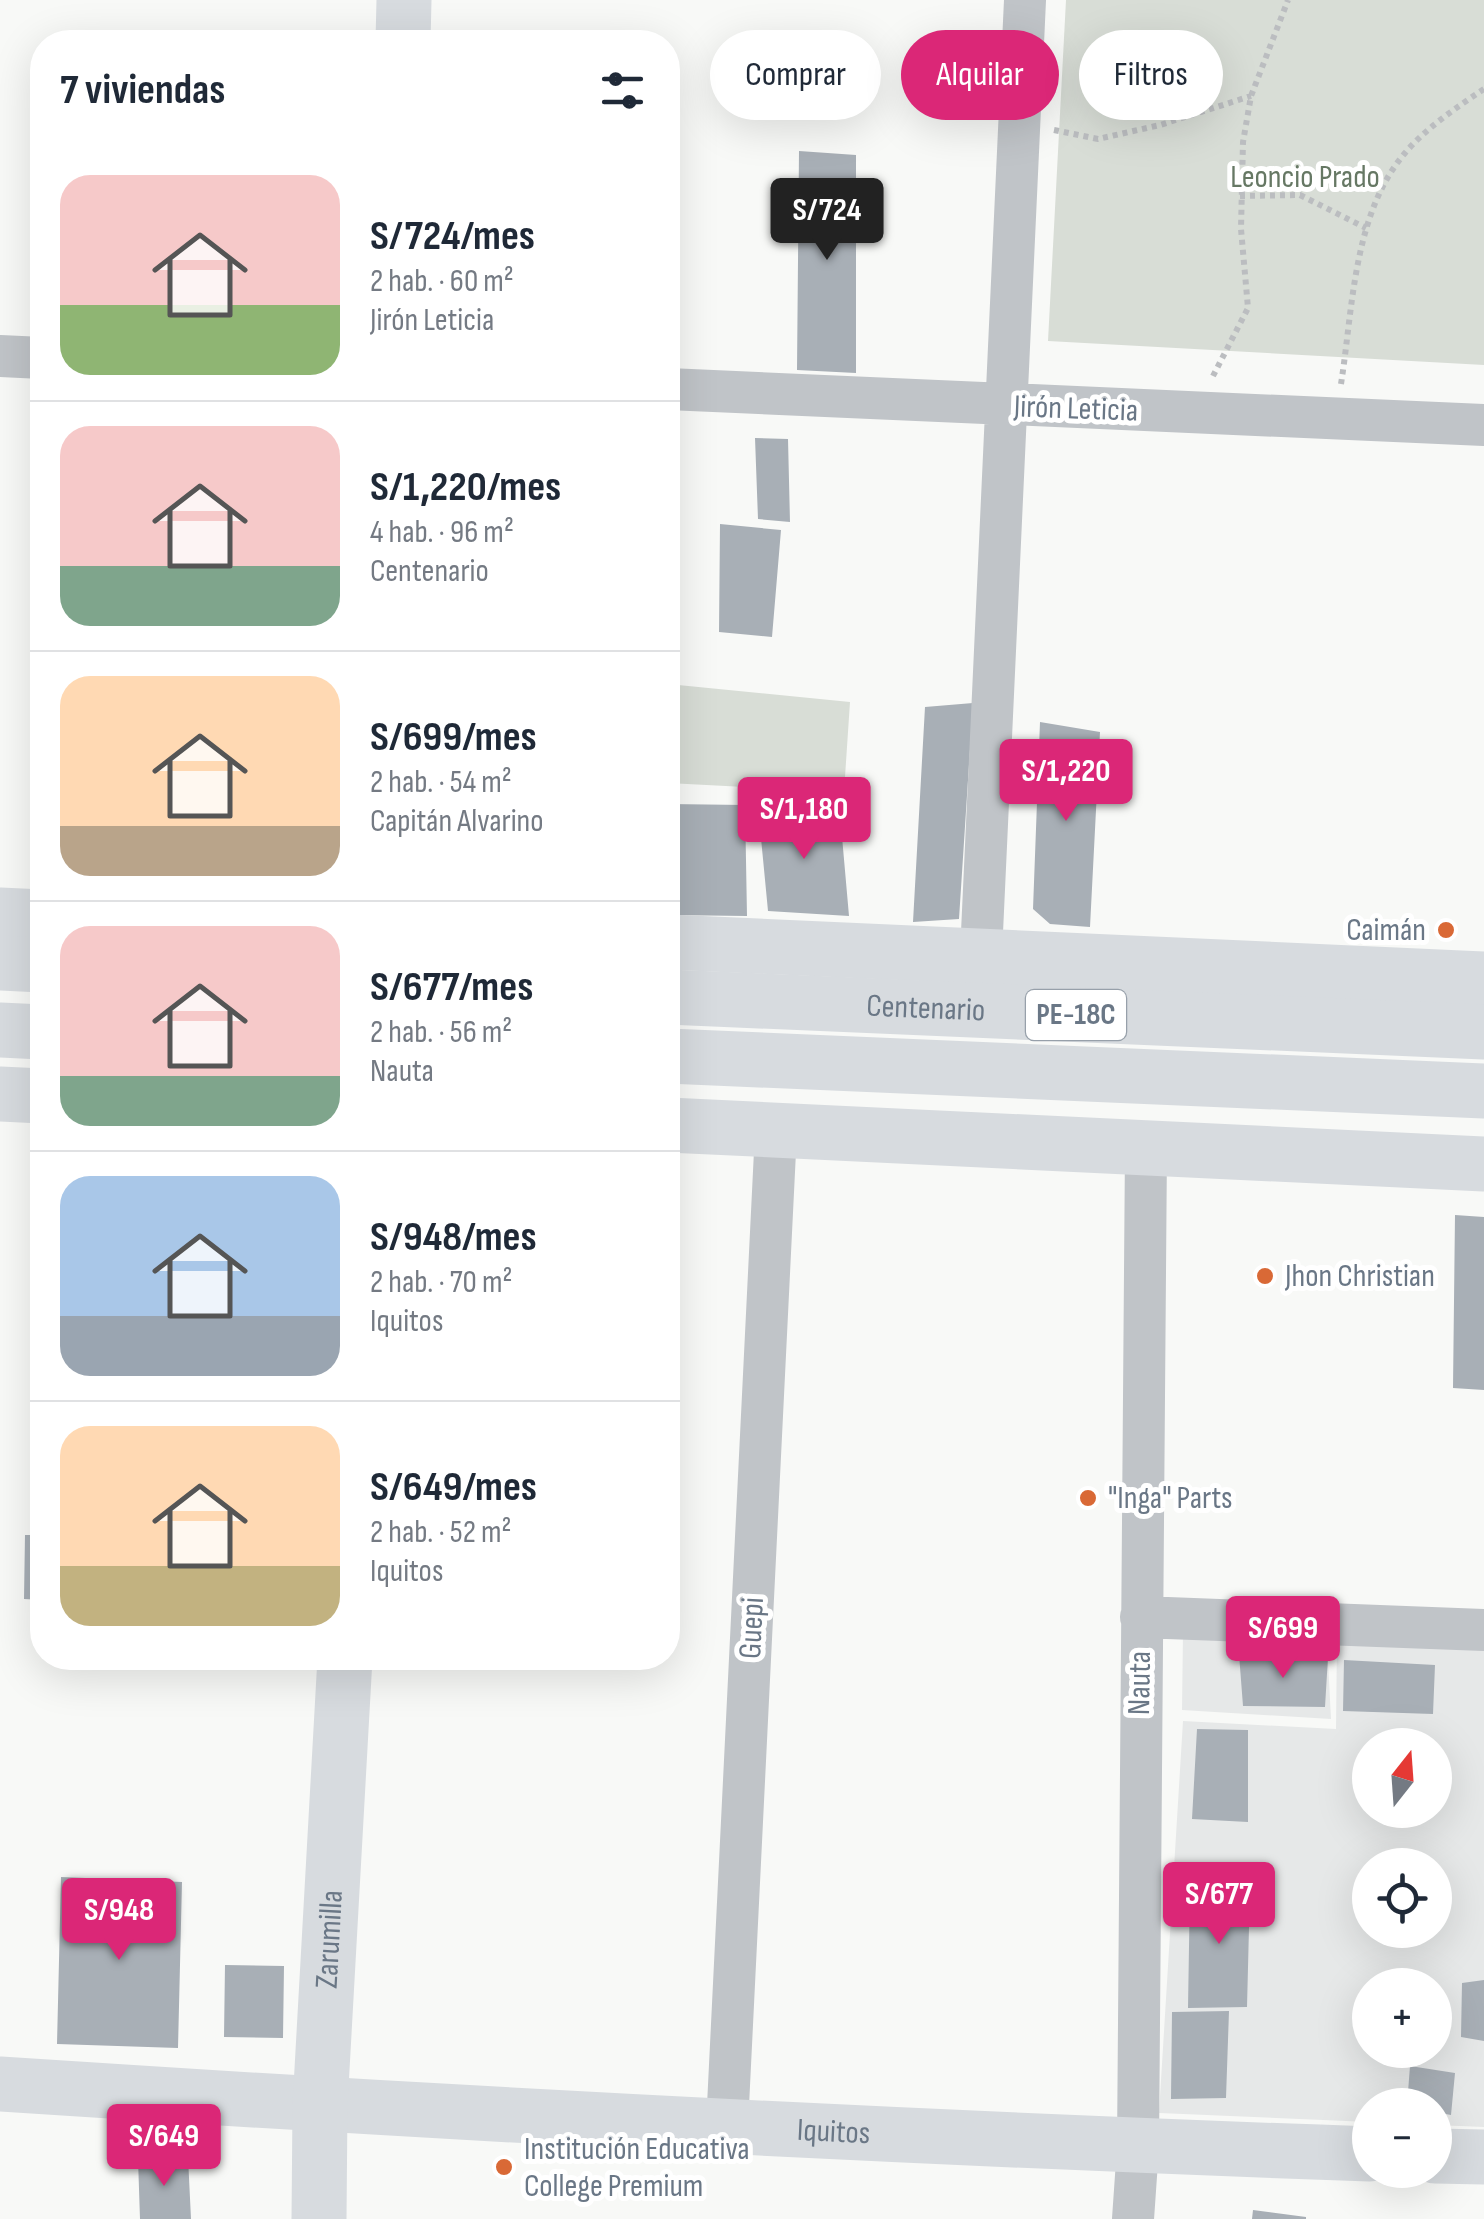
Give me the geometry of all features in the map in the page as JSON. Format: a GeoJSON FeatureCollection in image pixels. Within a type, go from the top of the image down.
{"type":"FeatureCollection","features":[{"type":"Feature","properties":{"kind":"main road"},"geometry":{"type":"LineString","coordinates":[[403,30],[404,0]]}},
{"type":"Feature","properties":{"kind":"main road"},"geometry":{"type":"LineString","coordinates":[[0,916],[30,917]]}},
{"type":"Feature","properties":{"kind":"main road"},"geometry":{"type":"LineString","coordinates":[[680,942],[1484,979]]}},
{"type":"Feature","properties":{"kind":"main road"},"geometry":{"type":"LineString","coordinates":[[0,963],[30,964]]}},
{"type":"Feature","properties":{"kind":"main road","name":"Centenario"},"geometry":{"type":"LineString","coordinates":[[680,998],[1484,1032]]}},
{"type":"Feature","properties":{"kind":"main road"},"geometry":{"type":"LineString","coordinates":[[0,1030],[30,1031]]}},
{"type":"Feature","properties":{"kind":"main road","name":"Centenario"},"geometry":{"type":"LineString","coordinates":[[680,1056],[1484,1090]]}},
{"type":"Feature","properties":{"kind":"main road"},"geometry":{"type":"LineString","coordinates":[[0,1094],[30,1095]]}},
{"type":"Feature","properties":{"kind":"main road"},"geometry":{"type":"LineString","coordinates":[[680,1126],[1484,1164]]}},
{"type":"Feature","properties":{"kind":"main road","name":"Zarumilla"},"geometry":{"type":"LineString","coordinates":[[319,2219],[320,2105],[344,1670]]}},
{"type":"Feature","properties":{"kind":"main road","name":"Iquitos"},"geometry":{"type":"LineString","coordinates":[[0,2084],[728,2126],[1352,2153]]}},
{"type":"Feature","properties":{"kind":"main road"},"geometry":{"type":"LineString","coordinates":[[1452,2156],[1484,2157]]}},
{"type":"Feature","properties":{"kind":"street"},"geometry":{"type":"LineString","coordinates":[[981,954],[1026,0]]}},
{"type":"Feature","properties":{"kind":"street"},"geometry":{"type":"LineString","coordinates":[[0,356],[30,357]]}},
{"type":"Feature","properties":{"kind":"street","name":"Jirón Leticia"},"geometry":{"type":"LineString","coordinates":[[680,390],[1484,425]]}},
{"type":"Feature","properties":{"kind":"street","name":"Guepi"},"geometry":{"type":"LineString","coordinates":[[728,2126],[776,1130]]}},
{"type":"Feature","properties":{"kind":"street","name":"Nauta"},"geometry":{"type":"LineString","coordinates":[[1133,2219],[1138,2147],[1146,1148]]}},
{"type":"Feature","properties":{"kind":"street"},"geometry":{"type":"LineString","coordinates":[[1141,1617],[1484,1630]]}},
{"type":"Feature","properties":{"kind":"path"},"geometry":{"type":"LineString","coordinates":[[1198,414],[1218,364],[1248,308],[1240,196],[1243,142],[1251,96],[1288,0]]}},
{"type":"Feature","properties":{"kind":"path"},"geometry":{"type":"LineString","coordinates":[[1336,420],[1366,228],[1404,153],[1484,88]]}},
{"type":"Feature","properties":{"kind":"path"},"geometry":{"type":"LineString","coordinates":[[1020,123],[1098,139],[1160,125],[1251,96]]}},
{"type":"Feature","properties":{"kind":"path"},"geometry":{"type":"LineString","coordinates":[[1240,196],[1300,194],[1366,228]]}},
{"type":"Feature","properties":{"kind":"shaded area"},"geometry":{"type":"Polygon","coordinates":[[[1183,1632],[1327,1642],[1331,1719],[1182,1710],[1183,1632]]]}},
{"type":"Feature","properties":{"kind":"shaded area"},"geometry":{"type":"Polygon","coordinates":[[[1337,1637],[1484,1645],[1484,2127],[1452,2126],[1452,2088],[1352,2088],[1352,2121],[1159,2113],[1183,1721],[1336,1729],[1337,1637]]]}},
{"type":"Feature","properties":{"kind":"green space","name":"Leoncio Prado"},"geometry":{"type":"Polygon","coordinates":[[[1066,0],[1484,0],[1484,365],[1048,341],[1066,0]]]}},
{"type":"Feature","properties":{"kind":"green space"},"geometry":{"type":"Polygon","coordinates":[[[680,685],[850,702],[844,792],[680,784],[680,685]]]}},
{"type":"Feature","properties":{"kind":"building"},"geometry":{"type":"Polygon","coordinates":[[[799,151],[856,155],[856,373],[797,370],[799,151]]]}},
{"type":"Feature","properties":{"kind":"building"},"geometry":{"type":"Polygon","coordinates":[[[755,438],[788,439],[790,522],[758,519],[755,438]]]}},
{"type":"Feature","properties":{"kind":"building"},"geometry":{"type":"Polygon","coordinates":[[[720,524],[781,530],[772,637],[719,632],[720,524]]]}},
{"type":"Feature","properties":{"kind":"building"},"geometry":{"type":"Polygon","coordinates":[[[973,703],[959,919],[913,922],[925,707],[973,703]]]}},
{"type":"Feature","properties":{"kind":"building"},"geometry":{"type":"Polygon","coordinates":[[[1040,722],[1100,732],[1090,927],[1050,924],[1033,909],[1040,722]]]}},
{"type":"Feature","properties":{"kind":"building"},"geometry":{"type":"Polygon","coordinates":[[[680,804],[745,805],[747,916],[680,915],[680,804]]]}},
{"type":"Feature","properties":{"kind":"building"},"geometry":{"type":"Polygon","coordinates":[[[758,807],[840,814],[849,916],[768,911],[758,807]]]}},
{"type":"Feature","properties":{"kind":"building"},"geometry":{"type":"Polygon","coordinates":[[[1455,1215],[1484,1217],[1484,1390],[1453,1388],[1455,1215]]]}},
{"type":"Feature","properties":{"kind":"building"},"geometry":{"type":"Polygon","coordinates":[[[25,1535],[30,1535],[30,1599],[24,1599],[25,1535]]]}},
{"type":"Feature","properties":{"kind":"building"},"geometry":{"type":"Polygon","coordinates":[[[1239,1654],[1328,1657],[1325,1707],[1243,1706],[1239,1654]]]}},
{"type":"Feature","properties":{"kind":"building"},"geometry":{"type":"Polygon","coordinates":[[[1344,1660],[1435,1665],[1433,1714],[1343,1711],[1344,1660]]]}},
{"type":"Feature","properties":{"kind":"building"},"geometry":{"type":"Polygon","coordinates":[[[1197,1729],[1248,1730],[1248,1822],[1192,1819],[1197,1729]]]}},
{"type":"Feature","properties":{"kind":"building"},"geometry":{"type":"Polygon","coordinates":[[[61,1877],[182,1882],[178,2048],[57,2044],[61,1877]]]}},
{"type":"Feature","properties":{"kind":"building"},"geometry":{"type":"Polygon","coordinates":[[[1190,1885],[1250,1888],[1247,2007],[1188,2008],[1190,1885]]]}},
{"type":"Feature","properties":{"kind":"building"},"geometry":{"type":"Polygon","coordinates":[[[225,1965],[284,1966],[283,2038],[224,2037],[225,1965]]]}},
{"type":"Feature","properties":{"kind":"building"},"geometry":{"type":"Polygon","coordinates":[[[1484,1980],[1484,2041],[1461,2037],[1462,1983],[1484,1980]]]}},
{"type":"Feature","properties":{"kind":"building"},"geometry":{"type":"Polygon","coordinates":[[[1229,2011],[1226,2098],[1171,2099],[1172,2012],[1229,2011]]]}},
{"type":"Feature","properties":{"kind":"building"},"geometry":{"type":"Polygon","coordinates":[[[1410,2068],[1455,2073],[1452,2104],[1452,2088],[1408,2088],[1410,2068]]]}},
{"type":"Feature","properties":{"kind":"building"},"geometry":{"type":"Polygon","coordinates":[[[188,2157],[191,2219],[140,2219],[138,2159],[188,2157]]]}},
{"type":"Feature","properties":{"kind":"building"},"geometry":{"type":"Polygon","coordinates":[[[1253,2210],[1306,2217],[1306,2219],[1252,2219],[1253,2210]]]}},
{"type":"Feature","properties":{"kind":"place","name":"Caimán"},"geometry":{"type":"Point","coordinates":[1446,930]}},
{"type":"Feature","properties":{"kind":"place","name":"Jhon Christian"},"geometry":{"type":"Point","coordinates":[1265,1276]}},
{"type":"Feature","properties":{"kind":"place","name":"\"Inga\" Parts"},"geometry":{"type":"Point","coordinates":[1088,1498]}},
{"type":"Feature","properties":{"kind":"place","name":"Institución Educativa College Premium"},"geometry":{"type":"Point","coordinates":[504,2167]}}]}
